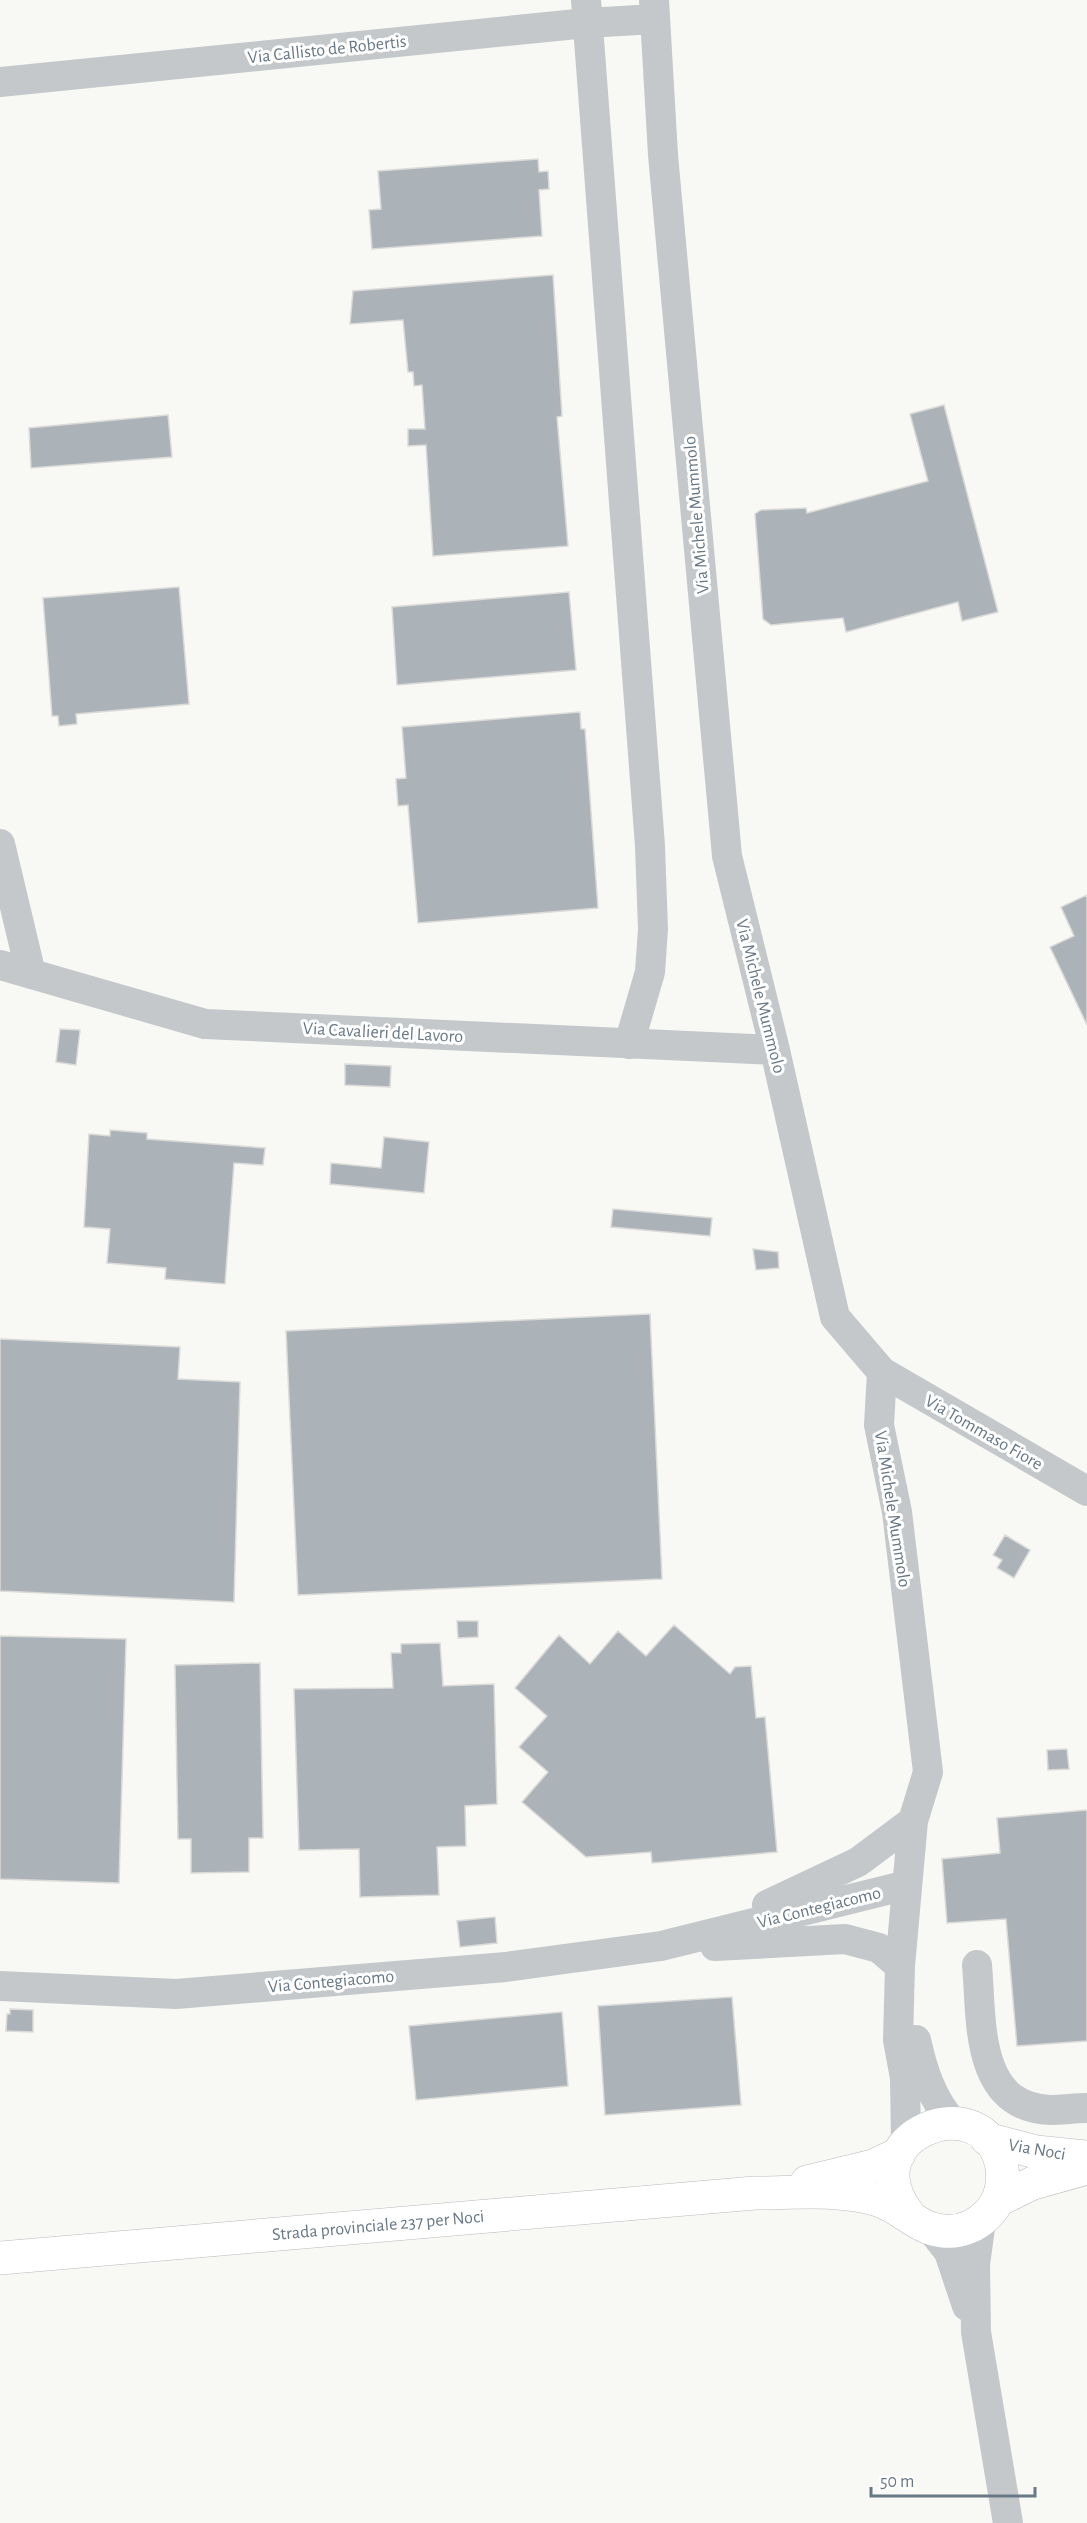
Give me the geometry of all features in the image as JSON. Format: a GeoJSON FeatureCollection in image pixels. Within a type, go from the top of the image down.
{"type":"FeatureCollection","features":[{"type":"Feature","properties":{"kind":"main road"},"geometry":{"type":"LineString","coordinates":[[952,2122],[965,2125],[987,2139],[1000,2162],[1002,2181],[990,2210],[957,2231],[920,2222],[901,2205],[894,2186],[894,2166],[902,2148],[926,2127],[952,2122]]}},
{"type":"Feature","properties":{"kind":"main road","name":"Via Noci"},"geometry":{"type":"LineString","coordinates":[[987,2139],[1036,2152],[1087,2157]]}},
{"type":"Feature","properties":{"kind":"main road","name":"Strada provinciale 237 per Noci"},"geometry":{"type":"LineString","coordinates":[[755,2193],[834,2177],[873,2166],[902,2148]]}},
{"type":"Feature","properties":{"kind":"main road","name":"Via Noci"},"geometry":{"type":"LineString","coordinates":[[990,2210],[1033,2182],[1087,2168]]}},
{"type":"Feature","properties":{"kind":"main road","name":"Strada provinciale 237 per Noci"},"geometry":{"type":"LineString","coordinates":[[0,2258],[755,2193],[840,2194],[878,2200],[920,2222]]}},
{"type":"Feature","properties":{"kind":"street","name":"Via Callisto de Robertis"},"geometry":{"type":"LineString","coordinates":[[0,82],[587,12],[654,10]]}},
{"type":"Feature","properties":{"kind":"street","name":"Via Michele Mummolo"},"geometry":{"type":"LineString","coordinates":[[654,10],[663,155],[727,855],[775,1050],[835,1317],[882,1372],[879,1425],[897,1512],[928,1772],[913,1821],[900,1966],[898,2040],[905,2078],[902,2148]]}},
{"type":"Feature","properties":{"kind":"street"},"geometry":{"type":"LineString","coordinates":[[587,12],[652,893],[653,929],[650,972],[629,1044]]}},
{"type":"Feature","properties":{"kind":"street"},"geometry":{"type":"LineString","coordinates":[[0,844],[31,974]]}},
{"type":"Feature","properties":{"kind":"street","name":"Via Cavalieri del Lavoro"},"geometry":{"type":"LineString","coordinates":[[0,965],[205,1024],[775,1050]]}},
{"type":"Feature","properties":{"kind":"street","name":"Via Tommaso Fiore"},"geometry":{"type":"LineString","coordinates":[[882,1372],[1087,1491]]}},
{"type":"Feature","properties":{"kind":"street","name":"Via Contegiacomo"},"geometry":{"type":"LineString","coordinates":[[661,1946],[818,1883],[858,1862],[913,1821]]}},
{"type":"Feature","properties":{"kind":"street","name":"Via Contegiacomo"},"geometry":{"type":"LineString","coordinates":[[0,1986],[176,1994],[506,1967],[661,1946],[907,1885]]}},
{"type":"Feature","properties":{"kind":"street","name":"Via Contegiacomo"},"geometry":{"type":"LineString","coordinates":[[661,1946],[730,1946],[845,1939],[879,1948],[900,1966]]}},
{"type":"Feature","properties":{"kind":"street"},"geometry":{"type":"LineString","coordinates":[[977,1965],[987,2064],[997,2084],[1017,2101],[1047,2110],[1087,2108]]}},
{"type":"Feature","properties":{"kind":"street","name":"Via Michele Mummolo"},"geometry":{"type":"LineString","coordinates":[[900,1966],[924,2075],[937,2104],[952,2122]]}},
{"type":"Feature","properties":{"kind":"street"},"geometry":{"type":"LineString","coordinates":[[990,2210],[975,2264],[976,2332],[1008,2523]]}},
{"type":"Feature","properties":{"kind":"street"},"geometry":{"type":"LineString","coordinates":[[920,2222],[949,2252],[976,2332]]}},
{"type":"Feature","properties":{"kind":"building"},"geometry":{"type":"Polygon","coordinates":[[[538,159],[539,172],[548,171],[549,189],[539,190],[542,236],[372,249],[369,210],[381,209],[378,171],[538,159]]]}},
{"type":"Feature","properties":{"kind":"building"},"geometry":{"type":"Polygon","coordinates":[[[553,275],[562,416],[557,417],[568,546],[433,556],[426,445],[408,446],[408,429],[425,429],[422,385],[414,386],[413,372],[408,372],[403,320],[350,324],[353,291],[553,275]]]}},
{"type":"Feature","properties":{"kind":"building"},"geometry":{"type":"Polygon","coordinates":[[[944,405],[998,612],[962,621],[958,602],[846,632],[843,618],[771,625],[763,619],[755,514],[761,510],[806,508],[807,513],[928,481],[910,414],[944,405]]]}},
{"type":"Feature","properties":{"kind":"building"},"geometry":{"type":"Polygon","coordinates":[[[168,415],[172,457],[31,468],[29,428],[168,415]]]}},
{"type":"Feature","properties":{"kind":"building"},"geometry":{"type":"Polygon","coordinates":[[[179,587],[189,704],[76,714],[77,724],[59,726],[58,716],[52,716],[43,598],[179,587]]]}},
{"type":"Feature","properties":{"kind":"building"},"geometry":{"type":"Polygon","coordinates":[[[569,592],[576,670],[397,685],[392,607],[569,592]]]}},
{"type":"Feature","properties":{"kind":"building"},"geometry":{"type":"Polygon","coordinates":[[[580,712],[581,729],[585,729],[598,908],[418,923],[408,805],[398,806],[396,779],[406,778],[402,727],[580,712]]]}},
{"type":"Feature","properties":{"kind":"building"},"geometry":{"type":"Polygon","coordinates":[[[1087,895],[1087,1025],[1050,947],[1074,936],[1061,907],[1087,895]]]}},
{"type":"Feature","properties":{"kind":"building"},"geometry":{"type":"Polygon","coordinates":[[[60,1029],[80,1030],[76,1065],[56,1062],[60,1029]]]}},
{"type":"Feature","properties":{"kind":"building"},"geometry":{"type":"Polygon","coordinates":[[[345,1064],[391,1066],[390,1087],[345,1085],[345,1064]]]}},
{"type":"Feature","properties":{"kind":"building"},"geometry":{"type":"Polygon","coordinates":[[[110,1130],[147,1133],[147,1139],[265,1148],[263,1165],[234,1163],[225,1284],[165,1279],[166,1268],[107,1263],[110,1229],[84,1227],[89,1134],[110,1136],[110,1130]]]}},
{"type":"Feature","properties":{"kind":"building"},"geometry":{"type":"Polygon","coordinates":[[[384,1137],[429,1142],[424,1193],[330,1184],[331,1163],[381,1168],[384,1137]]]}},
{"type":"Feature","properties":{"kind":"building"},"geometry":{"type":"Polygon","coordinates":[[[613,1209],[712,1218],[710,1236],[611,1227],[613,1209]]]}},
{"type":"Feature","properties":{"kind":"building"},"geometry":{"type":"Polygon","coordinates":[[[753,1249],[778,1252],[779,1268],[756,1270],[753,1249]]]}},
{"type":"Feature","properties":{"kind":"building"},"geometry":{"type":"Polygon","coordinates":[[[650,1314],[662,1579],[298,1595],[286,1331],[650,1314]]]}},
{"type":"Feature","properties":{"kind":"building"},"geometry":{"type":"Polygon","coordinates":[[[0,1339],[180,1347],[178,1379],[240,1382],[234,1602],[0,1591],[0,1339]]]}},
{"type":"Feature","properties":{"kind":"building"},"geometry":{"type":"Polygon","coordinates":[[[1005,1535],[1030,1550],[1014,1578],[997,1568],[1002,1560],[993,1555],[1005,1535]]]}},
{"type":"Feature","properties":{"kind":"building"},"geometry":{"type":"Polygon","coordinates":[[[457,1621],[478,1621],[478,1637],[458,1638],[457,1621]]]}},
{"type":"Feature","properties":{"kind":"building"},"geometry":{"type":"Polygon","coordinates":[[[674,1625],[730,1674],[735,1667],[751,1666],[756,1718],[765,1717],[777,1852],[652,1863],[651,1852],[586,1857],[522,1802],[548,1772],[519,1747],[547,1716],[515,1688],[559,1635],[590,1664],[618,1631],[646,1656],[674,1625]]]}},
{"type":"Feature","properties":{"kind":"building"},"geometry":{"type":"Polygon","coordinates":[[[0,1636],[126,1639],[119,1883],[0,1879],[0,1636]]]}},
{"type":"Feature","properties":{"kind":"building"},"geometry":{"type":"Polygon","coordinates":[[[440,1643],[443,1686],[494,1684],[497,1804],[465,1806],[466,1846],[437,1847],[439,1895],[360,1897],[359,1849],[299,1850],[294,1689],[393,1688],[391,1653],[401,1653],[401,1644],[440,1643]]]}},
{"type":"Feature","properties":{"kind":"building"},"geometry":{"type":"Polygon","coordinates":[[[260,1663],[263,1838],[249,1838],[249,1872],[191,1873],[191,1839],[178,1839],[175,1665],[260,1663]]]}},
{"type":"Feature","properties":{"kind":"building"},"geometry":{"type":"Polygon","coordinates":[[[1067,1749],[1069,1769],[1048,1770],[1047,1750],[1067,1749]]]}},
{"type":"Feature","properties":{"kind":"building"},"geometry":{"type":"Polygon","coordinates":[[[1087,1810],[1087,2041],[1017,2046],[1006,1919],[947,1923],[942,1859],[1000,1853],[997,1818],[1087,1810]]]}},
{"type":"Feature","properties":{"kind":"building"},"geometry":{"type":"Polygon","coordinates":[[[495,1917],[497,1943],[460,1947],[457,1921],[495,1917]]]}},
{"type":"Feature","properties":{"kind":"building"},"geometry":{"type":"Polygon","coordinates":[[[732,1997],[741,2105],[605,2115],[598,2006],[732,1997]]]}},
{"type":"Feature","properties":{"kind":"building"},"geometry":{"type":"Polygon","coordinates":[[[10,2009],[33,2010],[33,2032],[6,2031],[7,2014],[10,2014],[10,2009]]]}},
{"type":"Feature","properties":{"kind":"building"},"geometry":{"type":"Polygon","coordinates":[[[562,2012],[568,2086],[416,2100],[409,2026],[562,2012]]]}}]}
